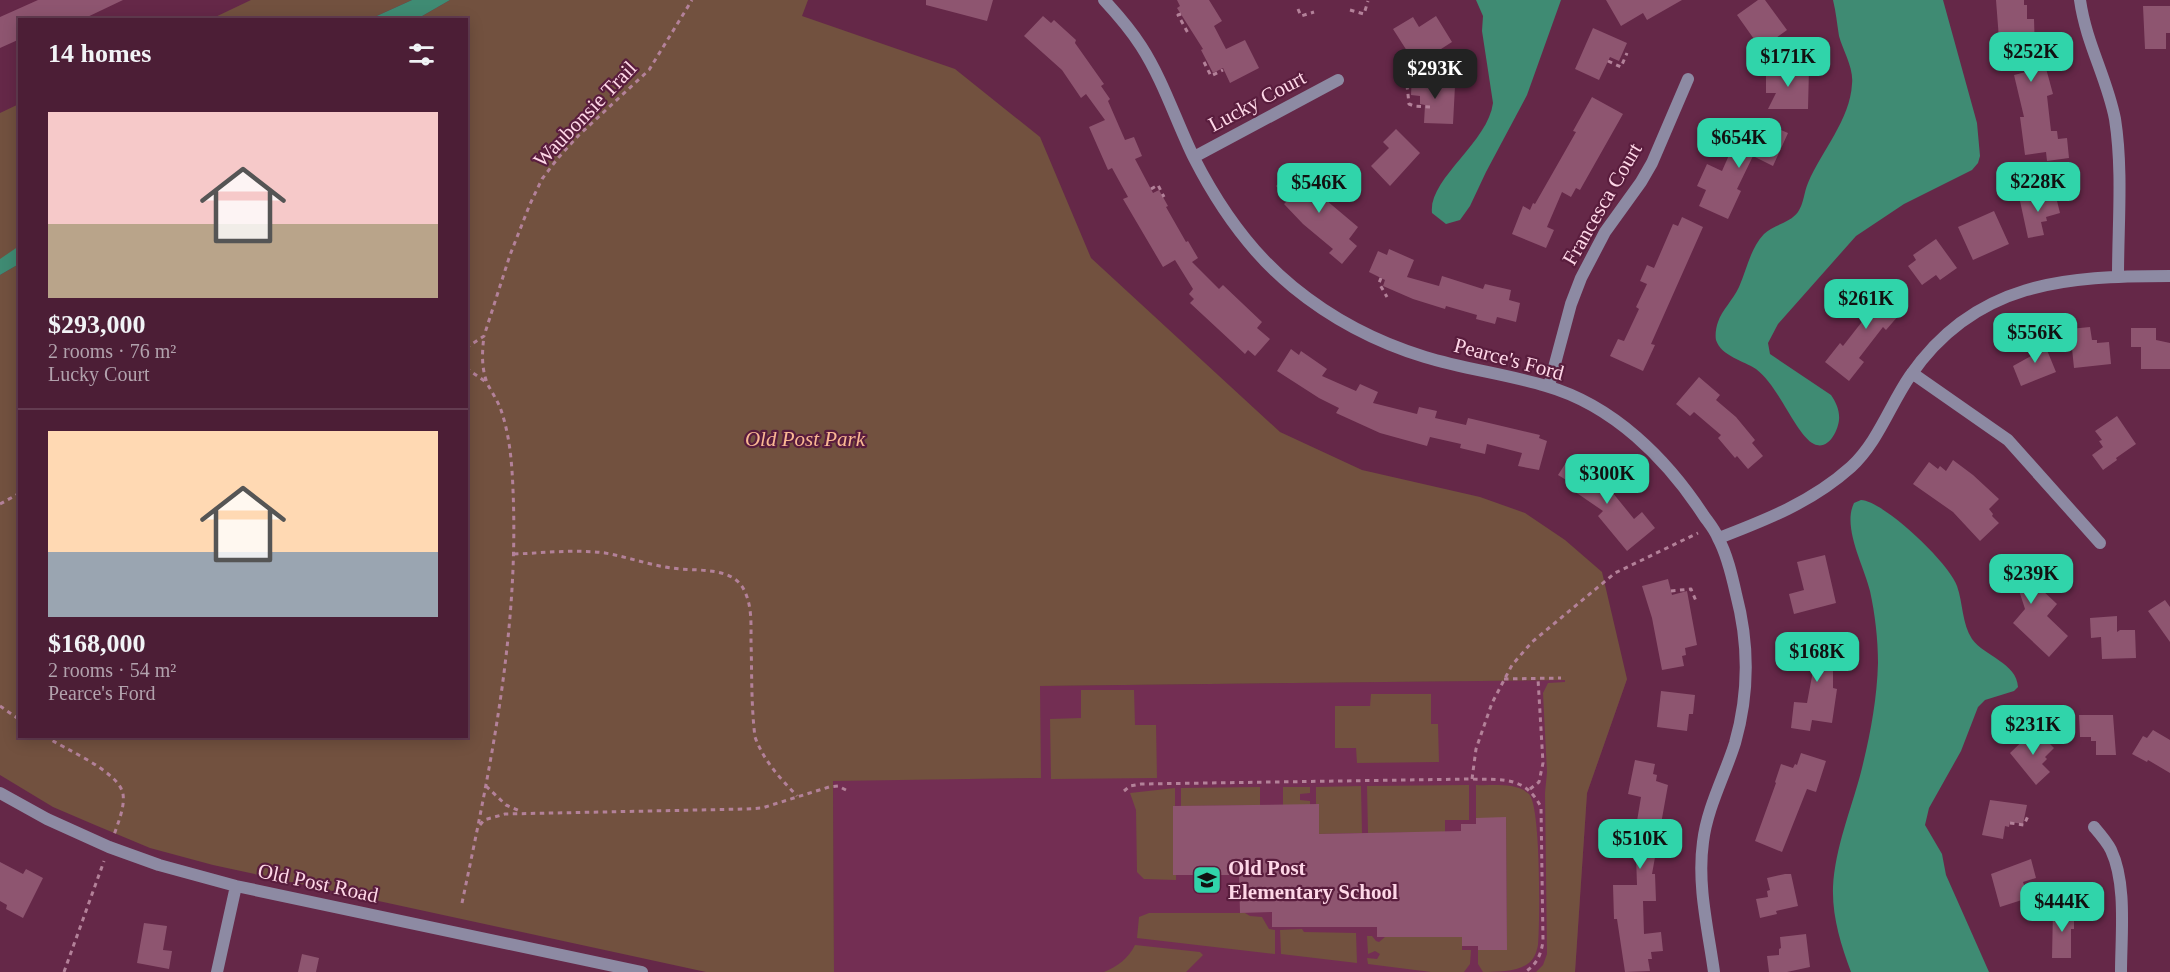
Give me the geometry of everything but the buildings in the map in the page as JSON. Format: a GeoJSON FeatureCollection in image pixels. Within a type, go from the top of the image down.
{"type":"FeatureCollection","features":[{"type":"Feature","properties":{"kind":"street","name":"Pearce's Ford"},"geometry":{"type":"LineString","coordinates":[[1104,0],[1122,19],[1142,47],[1194,157],[1219,203],[1267,264],[1293,287],[1325,311],[1357,330],[1392,346],[1426,357],[1549,386],[1591,405],[1658,455],[1686,488],[1719,538],[1736,592],[1744,628],[1746,669],[1743,706],[1736,741],[1713,804],[1703,840],[1701,882],[1714,972]]}},
{"type":"Feature","properties":{"kind":"street"},"geometry":{"type":"LineString","coordinates":[[2080,0],[2084,25],[2108,93],[2117,139],[2118,276]]}},
{"type":"Feature","properties":{"kind":"street","name":"Francesca Court"},"geometry":{"type":"LineString","coordinates":[[1549,386],[1571,304],[1581,278],[1605,232],[1641,182],[1652,162],[1688,79]]}},
{"type":"Feature","properties":{"kind":"street","name":"Lucky Court"},"geometry":{"type":"LineString","coordinates":[[1194,157],[1338,80]]}},
{"type":"Feature","properties":{"kind":"street"},"geometry":{"type":"LineString","coordinates":[[1719,538],[1776,516],[1804,502],[1852,466],[1884,423],[1897,396],[1912,373],[1938,341],[1963,320],[2010,294],[2066,280],[2118,276],[2170,276]]}},
{"type":"Feature","properties":{"kind":"street"},"geometry":{"type":"LineString","coordinates":[[1912,373],[2008,440],[2100,543]]}},
{"type":"Feature","properties":{"kind":"street","name":"Old Post Road"},"geometry":{"type":"LineString","coordinates":[[0,793],[47,819],[109,847],[159,866],[236,886],[642,972]]}},
{"type":"Feature","properties":{"kind":"street"},"geometry":{"type":"LineString","coordinates":[[2094,827],[2111,850],[2118,870],[2121,892],[2121,972]]}},
{"type":"Feature","properties":{"kind":"street"},"geometry":{"type":"LineString","coordinates":[[217,972],[236,886]]}},
{"type":"Feature","properties":{"kind":"path","name":"Waubonsie Trail"},"geometry":{"type":"LineString","coordinates":[[488,383],[483,364],[484,336],[510,255],[542,179],[579,135],[649,70],[692,0]]}},
{"type":"Feature","properties":{"kind":"path"},"geometry":{"type":"LineString","coordinates":[[1350,10],[1364,14],[1368,1]]}},
{"type":"Feature","properties":{"kind":"path"},"geometry":{"type":"LineString","coordinates":[[1298,9],[1301,16],[1314,12]]}},
{"type":"Feature","properties":{"kind":"path"},"geometry":{"type":"LineString","coordinates":[[1181,14],[1178,15],[1188,33]]}},
{"type":"Feature","properties":{"kind":"path"},"geometry":{"type":"LineString","coordinates":[[1608,61],[1622,67],[1627,53]]}},
{"type":"Feature","properties":{"kind":"path"},"geometry":{"type":"LineString","coordinates":[[1204,62],[1211,76],[1223,70]]}},
{"type":"Feature","properties":{"kind":"path"},"geometry":{"type":"LineString","coordinates":[[1407,85],[1409,104],[1430,107]]}},
{"type":"Feature","properties":{"kind":"path"},"geometry":{"type":"LineString","coordinates":[[1151,189],[1158,185],[1164,197]]}},
{"type":"Feature","properties":{"kind":"path"},"geometry":{"type":"LineString","coordinates":[[1381,278],[1379,283],[1387,297]]}},
{"type":"Feature","properties":{"kind":"path"},"geometry":{"type":"LineString","coordinates":[[468,347],[484,336]]}},
{"type":"Feature","properties":{"kind":"path"},"geometry":{"type":"LineString","coordinates":[[462,903],[498,723],[508,650],[514,554],[513,490],[508,437],[502,412],[488,383],[468,369]]}},
{"type":"Feature","properties":{"kind":"path"},"geometry":{"type":"LineString","coordinates":[[0,504],[18,494]]}},
{"type":"Feature","properties":{"kind":"path"},"geometry":{"type":"LineString","coordinates":[[1472,779],[1476,749],[1483,726],[1503,680],[1512,665],[1532,642],[1615,573],[1700,532]]}},
{"type":"Feature","properties":{"kind":"path"},"geometry":{"type":"LineString","coordinates":[[514,554],[604,553],[659,566],[722,573],[734,577],[746,594],[750,615],[755,737],[761,753],[771,768],[797,796]]}},
{"type":"Feature","properties":{"kind":"path"},"geometry":{"type":"LineString","coordinates":[[1671,591],[1691,590],[1696,601]]}},
{"type":"Feature","properties":{"kind":"path"},"geometry":{"type":"LineString","coordinates":[[1503,680],[1562,678]]}},
{"type":"Feature","properties":{"kind":"path"},"geometry":{"type":"LineString","coordinates":[[1530,789],[1539,782],[1543,764],[1538,679]]}},
{"type":"Feature","properties":{"kind":"path"},"geometry":{"type":"LineString","coordinates":[[0,706],[18,719]]}},
{"type":"Feature","properties":{"kind":"path"},"geometry":{"type":"LineString","coordinates":[[48,738],[115,778],[123,796],[114,833]]}},
{"type":"Feature","properties":{"kind":"path"},"geometry":{"type":"LineString","coordinates":[[1124,790],[1141,784],[1472,779],[1511,781],[1530,789],[1541,807],[1543,941],[1537,961],[1525,972]]}},
{"type":"Feature","properties":{"kind":"path"},"geometry":{"type":"LineString","coordinates":[[486,786],[506,805],[524,813]]}},
{"type":"Feature","properties":{"kind":"path"},"geometry":{"type":"LineString","coordinates":[[478,826],[484,820],[492,817],[524,813],[762,808],[829,787],[838,786],[850,792]]}},
{"type":"Feature","properties":{"kind":"path"},"geometry":{"type":"LineString","coordinates":[[2010,823],[2024,825],[2028,816]]}},
{"type":"Feature","properties":{"kind":"path"},"geometry":{"type":"LineString","coordinates":[[63,972],[103,863]]}},
{"type":"Feature","properties":{"kind":"shaded area"},"geometry":{"type":"Polygon","coordinates":[[[412,0],[450,0],[419,18],[372,18],[412,0]]]}},
{"type":"Feature","properties":{"kind":"shaded area"},"geometry":{"type":"Polygon","coordinates":[[[1476,0],[1561,0],[1527,95],[1470,206],[1460,220],[1446,224],[1432,213],[1433,200],[1448,174],[1481,132],[1489,118],[1493,103],[1482,31],[1483,16],[1476,0]]]}},
{"type":"Feature","properties":{"kind":"shaded area"},"geometry":{"type":"Polygon","coordinates":[[[1833,0],[1943,0],[1977,123],[1980,156],[1972,170],[1904,204],[1856,236],[1778,324],[1768,343],[1770,354],[1831,395],[1837,407],[1839,420],[1837,429],[1828,442],[1819,445],[1807,439],[1772,387],[1756,369],[1733,358],[1719,346],[1716,333],[1720,318],[1739,287],[1755,246],[1764,234],[1791,219],[1798,212],[1808,183],[1846,110],[1852,78],[1839,36],[1833,0]]]}},
{"type":"Feature","properties":{"kind":"shaded area"},"geometry":{"type":"Polygon","coordinates":[[[18,247],[18,265],[0,275],[0,259],[18,247]]]}},
{"type":"Feature","properties":{"kind":"shaded area"},"geometry":{"type":"Polygon","coordinates":[[[1861,500],[1885,511],[1930,549],[1952,576],[1957,586],[1966,627],[1972,639],[2006,666],[2016,679],[2018,687],[2014,691],[1985,700],[1978,707],[1961,751],[1929,808],[1925,825],[1942,854],[1946,875],[1989,972],[1851,972],[1841,941],[1834,909],[1834,872],[1867,745],[1875,704],[1878,663],[1872,600],[1852,535],[1851,513],[1854,503],[1861,500]]]}},
{"type":"Feature","properties":{"kind":"shaded area","name":"Old Post Elementary School"},"geometry":{"type":"Polygon","coordinates":[[[1627,679],[1587,793],[1575,972],[834,972],[833,780],[1040,778],[1039,686],[1627,679]]]}},
{"type":"Feature","properties":{"kind":"green space"},"geometry":{"type":"Polygon","coordinates":[[[251,0],[412,0],[372,18],[213,18],[251,0]]]}},
{"type":"Feature","properties":{"kind":"green space","name":"Old Post Park"},"geometry":{"type":"Polygon","coordinates":[[[450,0],[808,0],[802,16],[955,69],[1040,137],[1091,258],[1280,432],[1362,470],[1480,497],[1525,513],[1565,540],[1602,572],[1627,679],[1587,793],[1575,972],[1536,972],[1543,965],[1547,954],[1545,793],[1547,772],[1543,693],[1548,683],[1565,682],[1565,680],[1040,686],[1041,778],[833,781],[834,972],[706,972],[213,865],[150,848],[95,825],[53,807],[0,775],[0,275],[18,265],[18,738],[468,738],[468,18],[419,18],[450,0]]]}},
{"type":"Feature","properties":{"kind":"green space"},"geometry":{"type":"Polygon","coordinates":[[[18,104],[18,250],[0,262],[0,113],[18,104]]]}},
{"type":"Feature","properties":{"kind":"green space"},"geometry":{"type":"Polygon","coordinates":[[[1081,690],[1134,690],[1135,725],[1156,725],[1157,778],[1051,779],[1050,719],[1081,718],[1081,690]]]}},
{"type":"Feature","properties":{"kind":"green space"},"geometry":{"type":"Polygon","coordinates":[[[1371,694],[1431,694],[1431,724],[1438,724],[1439,762],[1357,763],[1356,748],[1335,748],[1335,706],[1370,706],[1371,694]]]}},
{"type":"Feature","properties":{"kind":"green space"},"geometry":{"type":"Polygon","coordinates":[[[1469,785],[1469,820],[1445,820],[1445,832],[1368,833],[1367,786],[1469,785]]]}},
{"type":"Feature","properties":{"kind":"green space"},"geometry":{"type":"Polygon","coordinates":[[[1476,785],[1504,785],[1518,788],[1529,794],[1533,803],[1539,866],[1538,945],[1535,955],[1527,965],[1509,971],[1483,972],[1478,964],[1478,950],[1507,950],[1506,818],[1476,818],[1476,785]]]}},
{"type":"Feature","properties":{"kind":"green space"},"geometry":{"type":"Polygon","coordinates":[[[1361,786],[1362,833],[1319,834],[1319,805],[1316,804],[1316,787],[1361,786]]]}},
{"type":"Feature","properties":{"kind":"green space"},"geometry":{"type":"Polygon","coordinates":[[[1260,787],[1260,805],[1181,806],[1181,788],[1260,787]]]}},
{"type":"Feature","properties":{"kind":"green space"},"geometry":{"type":"Polygon","coordinates":[[[1283,787],[1310,787],[1310,793],[1300,794],[1300,800],[1310,801],[1310,805],[1283,805],[1283,787]]]}},
{"type":"Feature","properties":{"kind":"green space"},"geometry":{"type":"Polygon","coordinates":[[[1175,788],[1173,875],[1176,875],[1176,880],[1144,879],[1137,872],[1136,810],[1130,793],[1175,788]]]}},
{"type":"Feature","properties":{"kind":"green space"},"geometry":{"type":"Polygon","coordinates":[[[1149,913],[1245,913],[1262,917],[1269,929],[1275,930],[1275,954],[1137,938],[1139,917],[1149,913]]]}},
{"type":"Feature","properties":{"kind":"green space"},"geometry":{"type":"Polygon","coordinates":[[[1302,929],[1304,932],[1356,933],[1357,963],[1281,954],[1280,930],[1302,929]]]}},
{"type":"Feature","properties":{"kind":"green space"},"geometry":{"type":"Polygon","coordinates":[[[1367,936],[1372,936],[1379,942],[1385,937],[1462,937],[1462,950],[1471,950],[1470,964],[1464,972],[1431,972],[1368,964],[1367,958],[1377,959],[1380,954],[1375,951],[1368,954],[1367,936]]]}},
{"type":"Feature","properties":{"kind":"green space"},"geometry":{"type":"Polygon","coordinates":[[[1135,945],[1200,952],[1203,955],[1186,972],[1104,972],[1122,962],[1135,945]]]}},
{"type":"Feature","properties":{"kind":"place","name":"Old Post Elementary School"},"geometry":{"type":"Point","coordinates":[1207,880]}}]}
